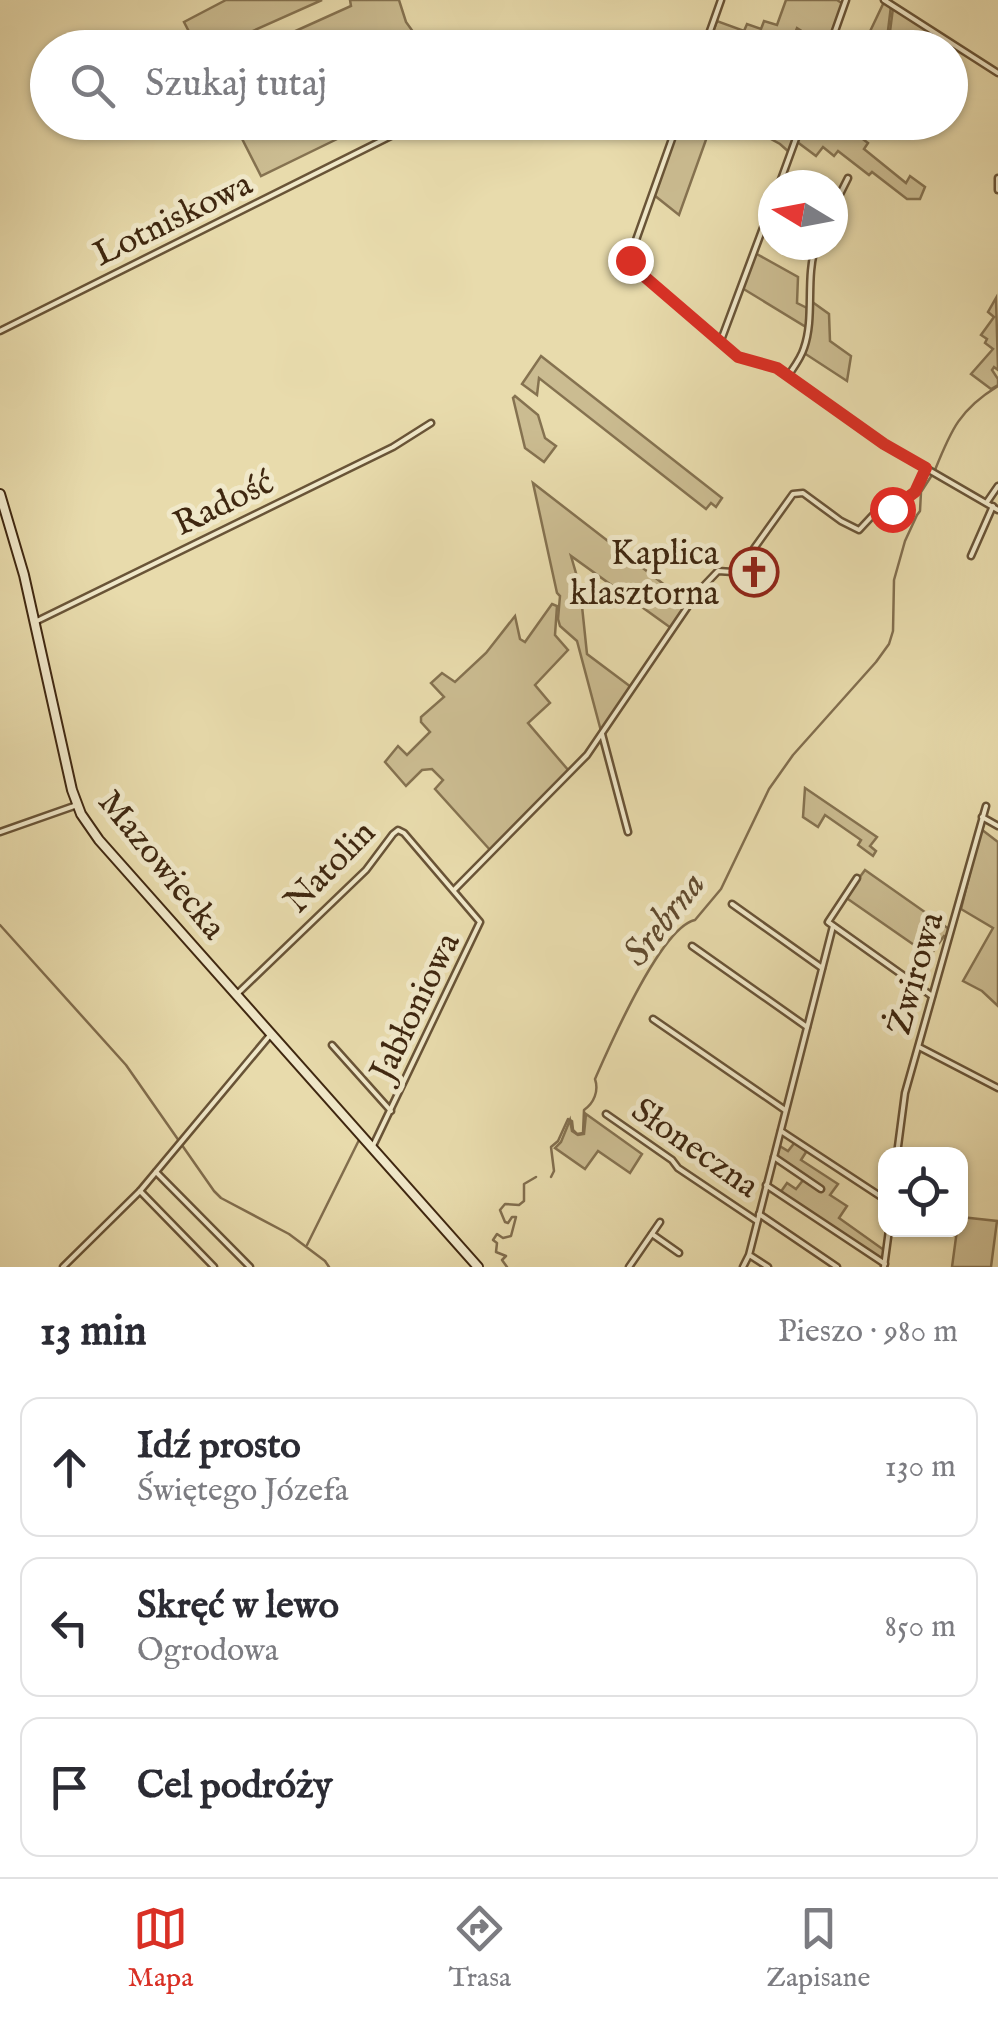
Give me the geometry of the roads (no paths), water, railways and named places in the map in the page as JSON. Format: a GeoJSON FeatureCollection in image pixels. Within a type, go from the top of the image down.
{"type":"FeatureCollection","features":[{"type":"Feature","properties":{"kind":"street"},"geometry":{"type":"LineString","coordinates":[[710,30],[721,0]]}},
{"type":"Feature","properties":{"kind":"street"},"geometry":{"type":"LineString","coordinates":[[835,30],[846,0]]}},
{"type":"Feature","properties":{"kind":"street"},"geometry":{"type":"LineString","coordinates":[[884,0],[931,30]]}},
{"type":"Feature","properties":{"kind":"street"},"geometry":{"type":"LineString","coordinates":[[968,54],[998,73]]}},
{"type":"Feature","properties":{"kind":"street","name":"Lotniskowa"},"geometry":{"type":"LineString","coordinates":[[0,332],[383,140]]}},
{"type":"Feature","properties":{"kind":"street"},"geometry":{"type":"LineString","coordinates":[[672,140],[630,261],[744,360],[772,366],[884,444],[996,508],[971,556]]}},
{"type":"Feature","properties":{"kind":"street"},"geometry":{"type":"LineString","coordinates":[[784,170],[795,140]]}},
{"type":"Feature","properties":{"kind":"street"},"geometry":{"type":"LineString","coordinates":[[998,178],[998,190]]}},
{"type":"Feature","properties":{"kind":"street"},"geometry":{"type":"LineString","coordinates":[[720,343],[758,242]]}},
{"type":"Feature","properties":{"kind":"street"},"geometry":{"type":"LineString","coordinates":[[788,376],[806,340],[814,260]]}},
{"type":"Feature","properties":{"kind":"street","name":"Radość"},"geometry":{"type":"LineString","coordinates":[[35,622],[392,447],[431,424]]}},
{"type":"Feature","properties":{"kind":"street"},"geometry":{"type":"LineString","coordinates":[[454,890],[588,755],[698,593],[718,571],[733,572],[740,568],[793,494],[803,493],[858,530],[873,515],[891,510],[912,494],[926,468]]}},
{"type":"Feature","properties":{"kind":"street"},"geometry":{"type":"LineString","coordinates":[[987,502],[998,486]]}},
{"type":"Feature","properties":{"kind":"street","name":"Mazowiecka"},"geometry":{"type":"LineString","coordinates":[[0,494],[24,575],[76,805],[99,840],[478,1267]]}},
{"type":"Feature","properties":{"kind":"street"},"geometry":{"type":"LineString","coordinates":[[602,734],[628,832]]}},
{"type":"Feature","properties":{"kind":"street"},"geometry":{"type":"LineString","coordinates":[[0,832],[76,805]]}},
{"type":"Feature","properties":{"kind":"street","name":"Żwirowa"},"geometry":{"type":"LineString","coordinates":[[899,1147],[906,1093],[986,806]]}},
{"type":"Feature","properties":{"kind":"street"},"geometry":{"type":"LineString","coordinates":[[982,817],[998,826]]}},
{"type":"Feature","properties":{"kind":"street","name":"Natolin"},"geometry":{"type":"LineString","coordinates":[[236,995],[366,870],[396,831],[404,834],[454,890]]}},
{"type":"Feature","properties":{"kind":"street"},"geometry":{"type":"LineString","coordinates":[[858,878],[828,922],[934,997]]}},
{"type":"Feature","properties":{"kind":"street","name":"Jabłoniowa"},"geometry":{"type":"LineString","coordinates":[[372,1148],[479,928],[478,918],[454,890]]}},
{"type":"Feature","properties":{"kind":"street"},"geometry":{"type":"LineString","coordinates":[[732,904],[822,968]]}},
{"type":"Feature","properties":{"kind":"street"},"geometry":{"type":"LineString","coordinates":[[742,1267],[749,1255],[834,926]]}},
{"type":"Feature","properties":{"kind":"street"},"geometry":{"type":"LineString","coordinates":[[692,946],[807,1026]]}},
{"type":"Feature","properties":{"kind":"street"},"geometry":{"type":"LineString","coordinates":[[653,1019],[786,1110]]}},
{"type":"Feature","properties":{"kind":"street"},"geometry":{"type":"LineString","coordinates":[[63,1267],[140,1190],[271,1034]]}},
{"type":"Feature","properties":{"kind":"street"},"geometry":{"type":"LineString","coordinates":[[332,1045],[391,1111]]}},
{"type":"Feature","properties":{"kind":"street"},"geometry":{"type":"LineString","coordinates":[[919,1047],[998,1088]]}},
{"type":"Feature","properties":{"kind":"street","name":"Słoneczna"},"geometry":{"type":"LineString","coordinates":[[606,1114],[757,1221]]}},
{"type":"Feature","properties":{"kind":"street"},"geometry":{"type":"LineString","coordinates":[[781,1131],[878,1195]]}},
{"type":"Feature","properties":{"kind":"street"},"geometry":{"type":"LineString","coordinates":[[774,1157],[822,1189]]}},
{"type":"Feature","properties":{"kind":"street"},"geometry":{"type":"LineString","coordinates":[[156,1172],[250,1267]]}},
{"type":"Feature","properties":{"kind":"street"},"geometry":{"type":"LineString","coordinates":[[766,1185],[884,1266],[888,1237]]}},
{"type":"Feature","properties":{"kind":"street"},"geometry":{"type":"LineString","coordinates":[[140,1190],[214,1267]]}},
{"type":"Feature","properties":{"kind":"street"},"geometry":{"type":"LineString","coordinates":[[759,1214],[837,1267]]}},
{"type":"Feature","properties":{"kind":"street"},"geometry":{"type":"LineString","coordinates":[[630,1267],[660,1222]]}},
{"type":"Feature","properties":{"kind":"street"},"geometry":{"type":"LineString","coordinates":[[652,1234],[679,1252]]}},
{"type":"Feature","properties":{"kind":"street"},"geometry":{"type":"LineString","coordinates":[[749,1255],[768,1267]]}},
{"type":"Feature","properties":{"kind":"waterway"},"geometry":{"type":"LineString","coordinates":[[935,470],[958,422],[974,403],[998,386]]}},
{"type":"Feature","properties":{"kind":"waterway","name":"Srebrna"},"geometry":{"type":"LineString","coordinates":[[551,1177],[551,1147],[568,1119],[577,1134],[583,1133],[584,1110],[595,1096],[595,1079],[652,964],[667,943],[695,920],[721,889],[769,789],[793,755],[889,644],[894,580],[905,541],[920,511],[921,492],[932,475]]}},
{"type":"Feature","properties":{"kind":"waterway"},"geometry":{"type":"LineString","coordinates":[[0,925],[126,1065],[214,1191],[289,1234],[329,1267]]}},
{"type":"Feature","properties":{"kind":"waterway"},"geometry":{"type":"LineString","coordinates":[[307,1245],[359,1140]]}},
{"type":"Feature","properties":{"kind":"waterway","name":"Srebrna"},"geometry":{"type":"LineString","coordinates":[[507,1267],[502,1260],[506,1256],[496,1252],[497,1243],[493,1240],[497,1234],[503,1238],[511,1236],[516,1217],[505,1222],[500,1210],[505,1204],[519,1205],[524,1201],[524,1184],[536,1177]]}},
{"type":"Feature","properties":{"kind":"place","name":"Kaplica klasztorna"},"geometry":{"type":"Point","coordinates":[754,572]}}]}
